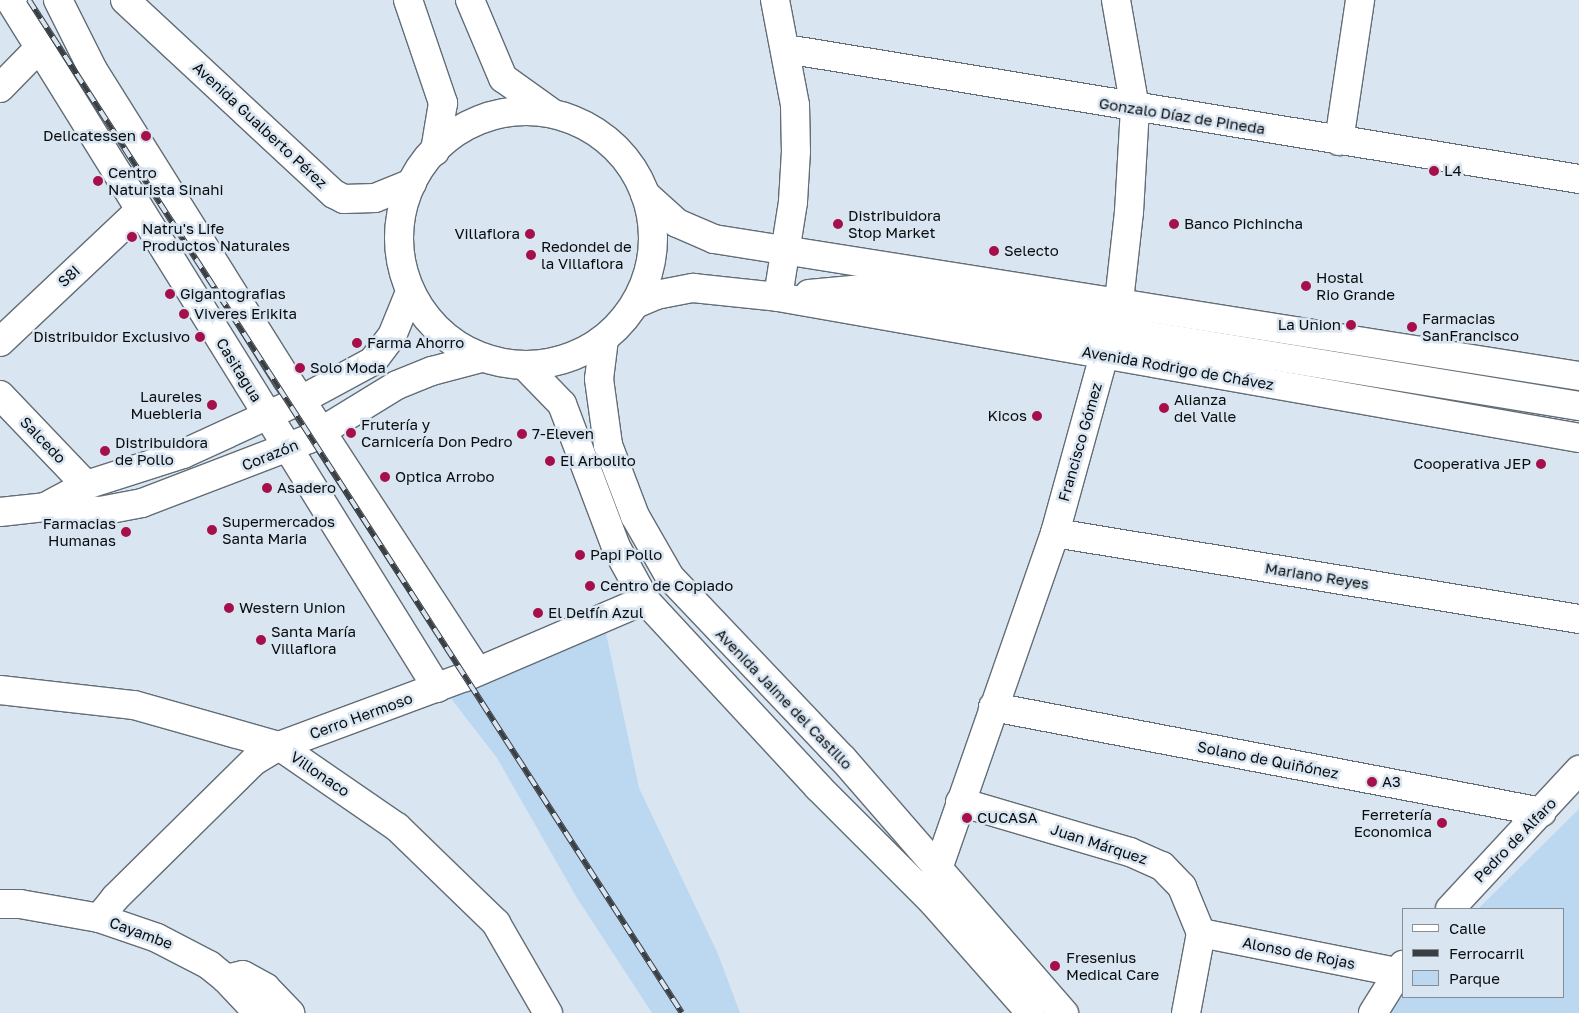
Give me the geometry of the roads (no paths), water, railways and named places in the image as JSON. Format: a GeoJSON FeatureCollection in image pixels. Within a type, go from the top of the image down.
{"type":"FeatureCollection","features":[{"type":"Feature","properties":{"kind":"street","name":"Casitagua"},"geometry":{"type":"LineString","coordinates":[[10,0],[139,211],[437,688]]}},
{"type":"Feature","properties":{"kind":"street"},"geometry":{"type":"LineString","coordinates":[[58,0],[93,70],[320,431],[477,672]]}},
{"type":"Feature","properties":{"kind":"street","name":"Avenida Gualberto Pérez"},"geometry":{"type":"LineString","coordinates":[[125,0],[334,194],[344,199],[375,198],[412,183]]}},
{"type":"Feature","properties":{"kind":"street"},"geometry":{"type":"LineString","coordinates":[[408,0],[443,103],[435,151]]}},
{"type":"Feature","properties":{"kind":"street"},"geometry":{"type":"LineString","coordinates":[[470,0],[503,78],[553,114]]}},
{"type":"Feature","properties":{"kind":"street"},"geometry":{"type":"LineString","coordinates":[[775,0],[786,49],[795,105],[796,151],[786,250],[778,297]]}},
{"type":"Feature","properties":{"kind":"street","name":"Francisco Gómez"},"geometry":{"type":"LineString","coordinates":[[928,898],[1055,533],[1112,330],[1118,301],[1130,212],[1135,108],[1116,0]]}},
{"type":"Feature","properties":{"kind":"street"},"geometry":{"type":"LineString","coordinates":[[1339,141],[1360,0]]}},
{"type":"Feature","properties":{"kind":"street"},"geometry":{"type":"LineString","coordinates":[[0,88],[39,48]]}},
{"type":"Feature","properties":{"kind":"street","name":"Gonzalo Díaz de Pineda"},"geometry":{"type":"LineString","coordinates":[[786,49],[1135,108],[1579,179]]}},
{"type":"Feature","properties":{"kind":"street"},"geometry":{"type":"LineString","coordinates":[[528,111],[553,114],[583,124],[610,142],[631,165],[646,194],[652,222],[653,250],[647,278],[635,304],[604,339],[567,359],[525,366],[482,358],[452,343],[428,320],[410,292],[399,252],[399,229],[412,183],[435,151],[477,122],[502,114],[528,111]]}},
{"type":"Feature","properties":{"kind":"street","name":"Avenida Rodrigo de Chávez"},"geometry":{"type":"LineString","coordinates":[[646,194],[660,210],[694,232],[714,239],[1118,301],[1579,376]]}},
{"type":"Feature","properties":{"kind":"street","name":"S8I"},"geometry":{"type":"LineString","coordinates":[[0,342],[139,211]]}},
{"type":"Feature","properties":{"kind":"street","name":"Avenida Rodrigo de Chávez"},"geometry":{"type":"LineString","coordinates":[[786,250],[863,289]]}},
{"type":"Feature","properties":{"kind":"street","name":"Avenida Rodrigo de Chávez"},"geometry":{"type":"LineString","coordinates":[[635,304],[656,295],[693,288],[778,297],[1104,356],[1579,438]]}},
{"type":"Feature","properties":{"kind":"street","name":"Avenida Rodrigo de Chávez"},"geometry":{"type":"LineString","coordinates":[[778,297],[863,289],[1579,406]]}},
{"type":"Feature","properties":{"kind":"street","name":"Corazón"},"geometry":{"type":"LineString","coordinates":[[45,507],[86,486],[183,454],[268,416],[301,400],[380,355],[392,336],[410,292]]}},
{"type":"Feature","properties":{"kind":"street","name":"Avenida Jaime del Castillo"},"geometry":{"type":"LineString","coordinates":[[604,339],[599,379],[608,445],[635,516],[670,577],[844,759],[1064,1013]]}},
{"type":"Feature","properties":{"kind":"street","name":"Corazón"},"geometry":{"type":"LineString","coordinates":[[0,512],[45,507],[100,511],[142,503],[288,448],[320,431],[397,384],[432,371],[482,358]]}},
{"type":"Feature","properties":{"kind":"street"},"geometry":{"type":"LineString","coordinates":[[525,366],[562,404],[616,547],[645,600],[818,787],[928,898],[1031,1013]]}},
{"type":"Feature","properties":{"kind":"street","name":"Salcedo"},"geometry":{"type":"LineString","coordinates":[[0,395],[86,486]]}},
{"type":"Feature","properties":{"kind":"street","name":"Mariano Reyes"},"geometry":{"type":"LineString","coordinates":[[1055,533],[1579,619]]}},
{"type":"Feature","properties":{"kind":"street","name":"Cerro Hermoso"},"geometry":{"type":"LineString","coordinates":[[99,918],[116,898],[254,762],[279,746],[437,688],[645,600]]}},
{"type":"Feature","properties":{"kind":"street","name":"Villonaco"},"geometry":{"type":"LineString","coordinates":[[0,690],[134,705],[279,746],[396,827],[496,923],[548,1013]]}},
{"type":"Feature","properties":{"kind":"street","name":"Solano de Quiñónez"},"geometry":{"type":"LineString","coordinates":[[993,707],[1542,812]]}},
{"type":"Feature","properties":{"kind":"street","name":"Pedro de Alfaro"},"geometry":{"type":"LineString","coordinates":[[1451,908],[1579,770]]}},
{"type":"Feature","properties":{"kind":"street","name":"Juan Márquez"},"geometry":{"type":"LineString","coordinates":[[960,802],[1130,852],[1162,866],[1182,886],[1201,933]]}},
{"type":"Feature","properties":{"kind":"street","name":"Cayambe"},"geometry":{"type":"LineString","coordinates":[[0,904],[20,904],[99,918],[130,927],[183,948],[226,979],[258,1013]]}},
{"type":"Feature","properties":{"kind":"street"},"geometry":{"type":"LineString","coordinates":[[1186,1013],[1201,933]]}},
{"type":"Feature","properties":{"kind":"street","name":"Alonso de Rojas"},"geometry":{"type":"LineString","coordinates":[[1201,933],[1400,968]]}},
{"type":"Feature","properties":{"kind":"street"},"geometry":{"type":"LineString","coordinates":[[1373,1013],[1400,968]]}},
{"type":"Feature","properties":{"kind":"street"},"geometry":{"type":"LineString","coordinates":[[226,979],[243,975],[266,988],[290,1013]]}},
{"type":"Feature","properties":{"kind":"railway"},"geometry":{"type":"LineString","coordinates":[[29,0],[682,1013]]}},
{"type":"Feature","properties":{"kind":"place","name":"Delicatessen"},"geometry":{"type":"Point","coordinates":[146,136]}},
{"type":"Feature","properties":{"kind":"place","name":"L4"},"geometry":{"type":"Point","coordinates":[1434,171]}},
{"type":"Feature","properties":{"kind":"place","name":"Centro Naturista Sinahi"},"geometry":{"type":"Point","coordinates":[98,181]}},
{"type":"Feature","properties":{"kind":"place","name":"Distribuidora Stop Market"},"geometry":{"type":"Point","coordinates":[838,224]}},
{"type":"Feature","properties":{"kind":"place","name":"Banco Pichincha"},"geometry":{"type":"Point","coordinates":[1174,224]}},
{"type":"Feature","properties":{"kind":"place","name":"Villaflora"},"geometry":{"type":"Point","coordinates":[530,234]}},
{"type":"Feature","properties":{"kind":"place","name":"Natru's Life Productos Naturales"},"geometry":{"type":"Point","coordinates":[132,237]}},
{"type":"Feature","properties":{"kind":"place","name":"Selecto"},"geometry":{"type":"Point","coordinates":[994,251]}},
{"type":"Feature","properties":{"kind":"place","name":"Redondel de la Villaflora"},"geometry":{"type":"Point","coordinates":[531,255]}},
{"type":"Feature","properties":{"kind":"place","name":"Hostal Rio Grande"},"geometry":{"type":"Point","coordinates":[1306,286]}},
{"type":"Feature","properties":{"kind":"place","name":"Gigantografias"},"geometry":{"type":"Point","coordinates":[170,294]}},
{"type":"Feature","properties":{"kind":"place","name":"Viveres Erikita"},"geometry":{"type":"Point","coordinates":[184,314]}},
{"type":"Feature","properties":{"kind":"place","name":"La Union"},"geometry":{"type":"Point","coordinates":[1351,325]}},
{"type":"Feature","properties":{"kind":"place","name":"Farmacias SanFrancisco"},"geometry":{"type":"Point","coordinates":[1412,327]}},
{"type":"Feature","properties":{"kind":"place","name":"Distribuidor Exclusivo"},"geometry":{"type":"Point","coordinates":[200,337]}},
{"type":"Feature","properties":{"kind":"place","name":"Farma Ahorro"},"geometry":{"type":"Point","coordinates":[357,343]}},
{"type":"Feature","properties":{"kind":"place","name":"Solo Moda"},"geometry":{"type":"Point","coordinates":[300,368]}},
{"type":"Feature","properties":{"kind":"place","name":"Laureles Muebleria"},"geometry":{"type":"Point","coordinates":[212,405]}},
{"type":"Feature","properties":{"kind":"place","name":"Alianza del Valle"},"geometry":{"type":"Point","coordinates":[1164,408]}},
{"type":"Feature","properties":{"kind":"place","name":"Kicos"},"geometry":{"type":"Point","coordinates":[1037,416]}},
{"type":"Feature","properties":{"kind":"place","name":"Frutería y Carnicería Don Pedro"},"geometry":{"type":"Point","coordinates":[351,433]}},
{"type":"Feature","properties":{"kind":"place","name":"7-Eleven"},"geometry":{"type":"Point","coordinates":[522,434]}},
{"type":"Feature","properties":{"kind":"place","name":"Distribuidora de Pollo"},"geometry":{"type":"Point","coordinates":[105,451]}},
{"type":"Feature","properties":{"kind":"place","name":"El Arbolito"},"geometry":{"type":"Point","coordinates":[550,461]}},
{"type":"Feature","properties":{"kind":"place","name":"Cooperativa JEP"},"geometry":{"type":"Point","coordinates":[1541,464]}},
{"type":"Feature","properties":{"kind":"place","name":"Optica Arrobo"},"geometry":{"type":"Point","coordinates":[385,477]}},
{"type":"Feature","properties":{"kind":"place","name":"Asadero"},"geometry":{"type":"Point","coordinates":[267,488]}},
{"type":"Feature","properties":{"kind":"place","name":"Supermercados Santa Maria"},"geometry":{"type":"Point","coordinates":[212,530]}},
{"type":"Feature","properties":{"kind":"place","name":"Farmacias Humanas"},"geometry":{"type":"Point","coordinates":[126,532]}},
{"type":"Feature","properties":{"kind":"place","name":"Papi Pollo"},"geometry":{"type":"Point","coordinates":[580,555]}},
{"type":"Feature","properties":{"kind":"place","name":"Centro de Copiado"},"geometry":{"type":"Point","coordinates":[590,586]}},
{"type":"Feature","properties":{"kind":"place","name":"Western Union"},"geometry":{"type":"Point","coordinates":[229,608]}},
{"type":"Feature","properties":{"kind":"place","name":"El Delfín Azul"},"geometry":{"type":"Point","coordinates":[538,613]}},
{"type":"Feature","properties":{"kind":"place","name":"Santa María Villaflora"},"geometry":{"type":"Point","coordinates":[261,640]}},
{"type":"Feature","properties":{"kind":"place","name":"A3"},"geometry":{"type":"Point","coordinates":[1372,782]}},
{"type":"Feature","properties":{"kind":"place","name":"CUCASA"},"geometry":{"type":"Point","coordinates":[967,818]}},
{"type":"Feature","properties":{"kind":"place","name":"Ferretería Economica"},"geometry":{"type":"Point","coordinates":[1442,823]}},
{"type":"Feature","properties":{"kind":"place","name":"Fresenius Medical Care"},"geometry":{"type":"Point","coordinates":[1055,966]}}]}
